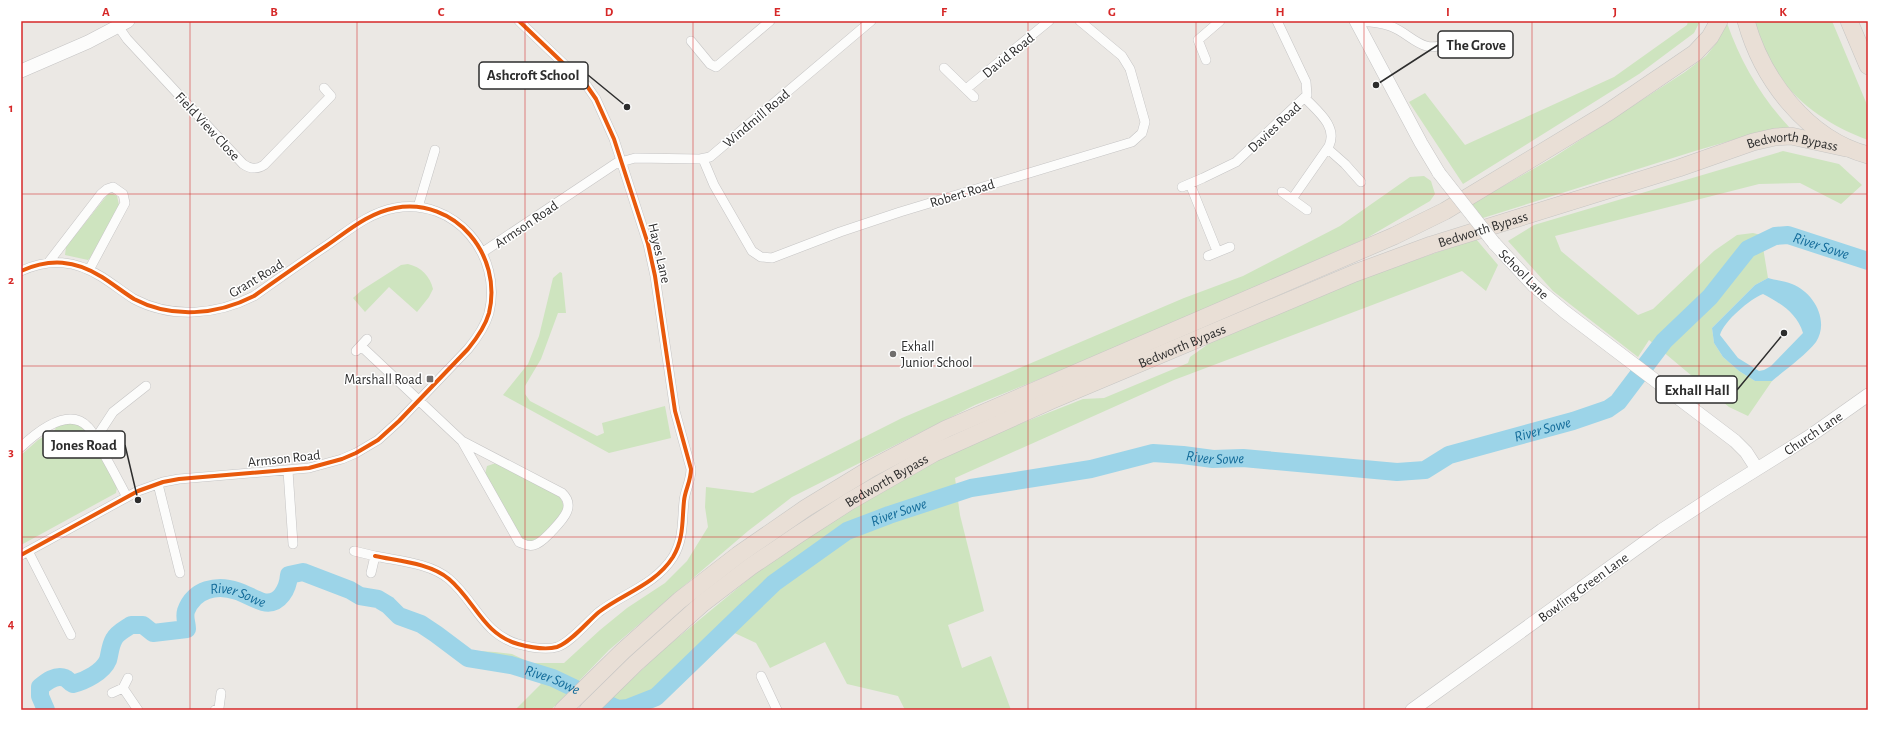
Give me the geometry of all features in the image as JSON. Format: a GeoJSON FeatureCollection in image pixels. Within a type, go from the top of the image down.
{"type":"FeatureCollection","features":[{"type":"Feature","properties":{"kind":"highway","name":"Bedworth Bypass"},"geometry":{"type":"LineString","coordinates":[[563,710],[623,651],[680,600],[738,555],[806,508],[870,468],[946,429],[1394,236],[1445,211],[1607,113],[1695,53],[1710,36],[1719,21]]}},
{"type":"Feature","properties":{"kind":"highway"},"geometry":{"type":"LineString","coordinates":[[1746,21],[1762,62],[1785,98],[1794,109],[1815,127],[1856,152],[1868,168]]}},
{"type":"Feature","properties":{"kind":"highway"},"geometry":{"type":"LineString","coordinates":[[1849,21],[1868,66]]}},
{"type":"Feature","properties":{"kind":"highway","name":"Bedworth Bypass"},"geometry":{"type":"LineString","coordinates":[[588,710],[636,663],[704,603],[750,567],[850,501],[934,453],[1050,401],[1355,273],[1410,252],[1680,168],[1753,142],[1775,137],[1791,136],[1856,152]]}},
{"type":"Feature","properties":{"kind":"street","name":"Hayes Lane"},"geometry":{"type":"LineString","coordinates":[[354,551],[420,566],[449,579],[468,599],[489,628],[499,636],[518,644],[538,648],[558,647],[613,602],[639,588],[663,570],[680,544],[683,527],[684,501],[691,478],[691,469],[675,411],[655,276],[648,244],[614,139],[596,99],[587,86],[519,21]]}},
{"type":"Feature","properties":{"kind":"street"},"geometry":{"type":"LineString","coordinates":[[691,41],[710,64],[716,67],[770,21]]}},
{"type":"Feature","properties":{"kind":"street","name":"Windmill Road"},"geometry":{"type":"LineString","coordinates":[[703,159],[714,154],[871,21]]}},
{"type":"Feature","properties":{"kind":"street","name":"David Road"},"geometry":{"type":"LineString","coordinates":[[966,89],[1049,21]]}},
{"type":"Feature","properties":{"kind":"street","name":"Robert Road"},"geometry":{"type":"LineString","coordinates":[[703,159],[714,184],[752,251],[761,257],[772,258],[840,232],[900,212],[1132,142],[1142,133],[1145,122],[1130,69],[1122,56],[1080,21]]}},
{"type":"Feature","properties":{"kind":"street"},"geometry":{"type":"LineString","coordinates":[[1206,60],[1198,40],[1220,21]]}},
{"type":"Feature","properties":{"kind":"street","name":"Davies Road"},"geometry":{"type":"LineString","coordinates":[[1217,251],[1186,185],[1236,162],[1305,98],[1308,91],[1306,82],[1277,21]]}},
{"type":"Feature","properties":{"kind":"street"},"geometry":{"type":"LineString","coordinates":[[1356,21],[1374,21],[1391,26],[1426,46],[1439,47],[1448,42]]}},
{"type":"Feature","properties":{"kind":"street","name":"School Lane"},"geometry":{"type":"LineString","coordinates":[[1356,21],[1421,143],[1439,173],[1494,243],[1534,286],[1565,312],[1735,442],[1746,452],[1757,469]]}},
{"type":"Feature","properties":{"kind":"street"},"geometry":{"type":"LineString","coordinates":[[21,71],[71,50],[123,24]]}},
{"type":"Feature","properties":{"kind":"street","name":"Field View Close"},"geometry":{"type":"LineString","coordinates":[[123,24],[127,38],[243,164],[251,168],[256,169],[264,165],[332,96],[324,88]]}},
{"type":"Feature","properties":{"kind":"street"},"geometry":{"type":"LineString","coordinates":[[944,68],[974,97]]}},
{"type":"Feature","properties":{"kind":"street"},"geometry":{"type":"LineString","coordinates":[[1292,198],[1328,149],[1332,136],[1330,126],[1305,98]]}},
{"type":"Feature","properties":{"kind":"street"},"geometry":{"type":"LineString","coordinates":[[1328,149],[1345,164],[1361,182]]}},
{"type":"Feature","properties":{"kind":"street"},"geometry":{"type":"LineString","coordinates":[[418,207],[435,150]]}},
{"type":"Feature","properties":{"kind":"street"},"geometry":{"type":"LineString","coordinates":[[621,161],[640,157],[703,159]]}},
{"type":"Feature","properties":{"kind":"street","name":"Armson Road"},"geometry":{"type":"LineString","coordinates":[[25,553],[127,497],[158,484],[179,479],[288,471],[327,464],[356,453],[388,431],[468,349],[484,327],[489,313],[492,285],[483,252],[621,161]]}},
{"type":"Feature","properties":{"kind":"street"},"geometry":{"type":"LineString","coordinates":[[48,263],[101,194],[113,187],[123,194],[125,203],[89,270]]}},
{"type":"Feature","properties":{"kind":"street"},"geometry":{"type":"LineString","coordinates":[[1282,192],[1307,210]]}},
{"type":"Feature","properties":{"kind":"street","name":"Grant Road"},"geometry":{"type":"LineString","coordinates":[[21,271],[34,265],[48,263],[73,264],[89,270],[135,299],[156,307],[189,313],[218,309],[254,296],[371,216],[394,208],[418,207],[438,213],[457,223],[472,236],[483,252]]}},
{"type":"Feature","properties":{"kind":"street"},"geometry":{"type":"LineString","coordinates":[[1208,256],[1230,246]]}},
{"type":"Feature","properties":{"kind":"street"},"geometry":{"type":"LineString","coordinates":[[361,345],[462,442],[519,542],[528,546],[537,544],[564,518],[568,503],[562,493],[462,442]]}},
{"type":"Feature","properties":{"kind":"street"},"geometry":{"type":"LineString","coordinates":[[96,438],[113,412],[146,386]]}},
{"type":"Feature","properties":{"kind":"street","name":"Church Lane"},"geometry":{"type":"LineString","coordinates":[[1757,469],[1810,436],[1868,395]]}},
{"type":"Feature","properties":{"kind":"street"},"geometry":{"type":"LineString","coordinates":[[21,447],[46,428],[64,419],[76,419],[87,426],[96,438],[127,497]]}},
{"type":"Feature","properties":{"kind":"street","name":"Bowling Green Lane"},"geometry":{"type":"LineString","coordinates":[[1412,710],[1662,530],[1757,469]]}},
{"type":"Feature","properties":{"kind":"street"},"geometry":{"type":"LineString","coordinates":[[288,471],[293,544]]}},
{"type":"Feature","properties":{"kind":"street"},"geometry":{"type":"LineString","coordinates":[[158,484],[180,573]]}},
{"type":"Feature","properties":{"kind":"street"},"geometry":{"type":"LineString","coordinates":[[25,553],[71,635]]}},
{"type":"Feature","properties":{"kind":"street"},"geometry":{"type":"LineString","coordinates":[[371,573],[375,556]]}},
{"type":"Feature","properties":{"kind":"street"},"geometry":{"type":"LineString","coordinates":[[761,676],[777,710]]}},
{"type":"Feature","properties":{"kind":"street"},"geometry":{"type":"LineString","coordinates":[[112,693],[123,688],[128,678]]}},
{"type":"Feature","properties":{"kind":"street"},"geometry":{"type":"LineString","coordinates":[[123,688],[138,710]]}},
{"type":"Feature","properties":{"kind":"street"},"geometry":{"type":"LineString","coordinates":[[220,709],[222,693]]}},
{"type":"Feature","properties":{"kind":"green space"},"geometry":{"type":"Polygon","coordinates":[[[1688,21],[1700,21],[1694,33],[1639,74],[1463,184],[1409,102],[1425,93],[1465,145],[1614,77],[1687,25],[1688,21]]]}},
{"type":"Feature","properties":{"kind":"green space"},"geometry":{"type":"Polygon","coordinates":[[[1751,21],[1832,21],[1868,107],[1868,140],[1830,122],[1797,97],[1775,70],[1751,21]]]}},
{"type":"Feature","properties":{"kind":"green space"},"geometry":{"type":"Polygon","coordinates":[[[1727,23],[1745,66],[1761,92],[1790,128],[1757,133],[1695,151],[1483,218],[1472,204],[1554,157],[1685,72],[1706,56],[1714,46],[1727,23]]]}},
{"type":"Feature","properties":{"kind":"green space"},"geometry":{"type":"Polygon","coordinates":[[[1783,151],[1839,164],[1862,185],[1841,204],[1800,183],[1759,184],[1555,236],[1561,251],[1638,315],[1653,309],[1714,251],[1737,235],[1753,233],[1761,235],[1768,278],[1755,285],[1712,328],[1714,343],[1723,357],[1739,371],[1755,381],[1772,381],[1748,416],[1729,407],[1649,340],[1638,357],[1553,291],[1508,241],[1534,225],[1783,151]]]}},
{"type":"Feature","properties":{"kind":"green space"},"geometry":{"type":"Polygon","coordinates":[[[1424,176],[1431,181],[1435,194],[1430,201],[1365,239],[1109,351],[975,405],[792,497],[748,531],[609,650],[551,710],[515,710],[541,684],[534,677],[518,669],[510,667],[475,665],[471,654],[478,651],[512,654],[531,663],[564,663],[627,608],[665,583],[687,561],[708,527],[705,507],[706,487],[753,493],[902,418],[1184,298],[1243,276],[1340,226],[1410,177],[1424,176]]]}},
{"type":"Feature","properties":{"kind":"green space"},"geometry":{"type":"Polygon","coordinates":[[[108,194],[117,196],[119,205],[90,258],[88,260],[65,255],[66,247],[108,194]]]}},
{"type":"Feature","properties":{"kind":"green space"},"geometry":{"type":"Polygon","coordinates":[[[1476,239],[1498,265],[1486,291],[1462,271],[1174,380],[955,478],[960,515],[984,611],[948,625],[962,668],[991,656],[1011,710],[905,710],[898,696],[847,684],[825,642],[770,668],[756,643],[726,629],[656,697],[628,708],[599,710],[664,649],[756,573],[819,528],[956,449],[1083,399],[1104,398],[1188,363],[1190,357],[1221,335],[1345,284],[1476,239]]]}},
{"type":"Feature","properties":{"kind":"green space"},"geometry":{"type":"Polygon","coordinates":[[[408,264],[417,267],[427,276],[433,289],[429,297],[417,312],[389,287],[365,312],[353,298],[362,290],[401,265],[408,264]]]}},
{"type":"Feature","properties":{"kind":"green space"},"geometry":{"type":"Polygon","coordinates":[[[560,272],[562,273],[566,313],[558,313],[541,359],[525,386],[525,394],[530,401],[597,436],[604,433],[602,423],[665,406],[671,438],[609,453],[503,395],[528,364],[539,336],[553,278],[560,272]]]}},
{"type":"Feature","properties":{"kind":"green space"},"geometry":{"type":"Polygon","coordinates":[[[66,423],[77,424],[87,432],[117,487],[116,493],[21,545],[21,455],[38,440],[55,430],[56,426],[66,423]]]}},
{"type":"Feature","properties":{"kind":"green space"},"geometry":{"type":"Polygon","coordinates":[[[496,463],[559,496],[562,500],[563,509],[560,517],[548,530],[535,540],[528,541],[520,536],[485,474],[487,466],[496,463]]]}},
{"type":"Feature","properties":{"kind":"water"},"geometry":{"type":"Polygon","coordinates":[[[1768,278],[1792,284],[1807,293],[1813,300],[1820,316],[1820,334],[1816,342],[1801,357],[1772,381],[1755,381],[1739,371],[1723,357],[1714,343],[1712,328],[1755,285],[1768,278]],[[1763,294],[1745,305],[1732,317],[1720,335],[1738,358],[1759,371],[1771,366],[1803,333],[1797,320],[1787,309],[1763,294]]]}},
{"type":"Feature","properties":{"kind":"waterway","name":"River Sowe"},"geometry":{"type":"LineString","coordinates":[[46,710],[40,696],[40,687],[51,679],[58,677],[66,678],[73,684],[83,681],[98,672],[108,660],[115,637],[131,625],[143,625],[153,633],[187,629],[185,618],[186,611],[200,593],[214,588],[229,589],[269,603],[278,599],[282,595],[287,585],[289,575],[303,572],[350,590],[360,596],[378,599],[388,605],[399,616],[421,624],[468,658],[511,665],[553,678],[618,709],[628,708],[656,697],[774,583],[847,531],[889,515],[971,488],[1091,469],[1153,453],[1213,459],[1243,458],[1397,472],[1425,470],[1449,455],[1573,421],[1608,409],[1618,402],[1664,341],[1710,297],[1748,249],[1775,236],[1788,235],[1868,261]]}},
{"type":"Feature","properties":{"kind":"cycle path"},"geometry":{"type":"LineString","coordinates":[[375,556],[414,563],[433,569],[449,579],[458,588],[480,616],[496,633],[518,644],[548,648],[557,647],[568,641],[599,612],[639,588],[657,575],[666,567],[673,557],[677,550],[681,536],[685,497],[691,469],[675,411],[655,276],[648,244],[614,139],[596,99],[587,86],[519,21]]}},
{"type":"Feature","properties":{"kind":"cycle path"},"geometry":{"type":"LineString","coordinates":[[21,271],[42,264],[72,264],[92,271],[134,299],[149,305],[164,310],[179,312],[210,311],[254,296],[367,218],[385,210],[417,207],[437,212],[455,221],[470,235],[481,251],[489,271],[491,291],[489,313],[475,341],[399,421],[378,440],[356,453],[342,459],[309,468],[179,479],[163,482],[138,491],[21,555]]}},
{"type":"Feature","properties":{"kind":"place","name":"The Grove"},"geometry":{"type":"Point","coordinates":[1376,85]}},
{"type":"Feature","properties":{"kind":"place","name":"Ashcroft School"},"geometry":{"type":"Point","coordinates":[627,107]}},
{"type":"Feature","properties":{"kind":"place","name":"Exhall Hall"},"geometry":{"type":"Point","coordinates":[1784,333]}},
{"type":"Feature","properties":{"kind":"place","name":"Exhall Junior School"},"geometry":{"type":"Point","coordinates":[893,354]}},
{"type":"Feature","properties":{"kind":"place","name":"Marshall Road"},"geometry":{"type":"Point","coordinates":[430,379]}},
{"type":"Feature","properties":{"kind":"place","name":"Jones Road"},"geometry":{"type":"Point","coordinates":[138,500]}}]}
